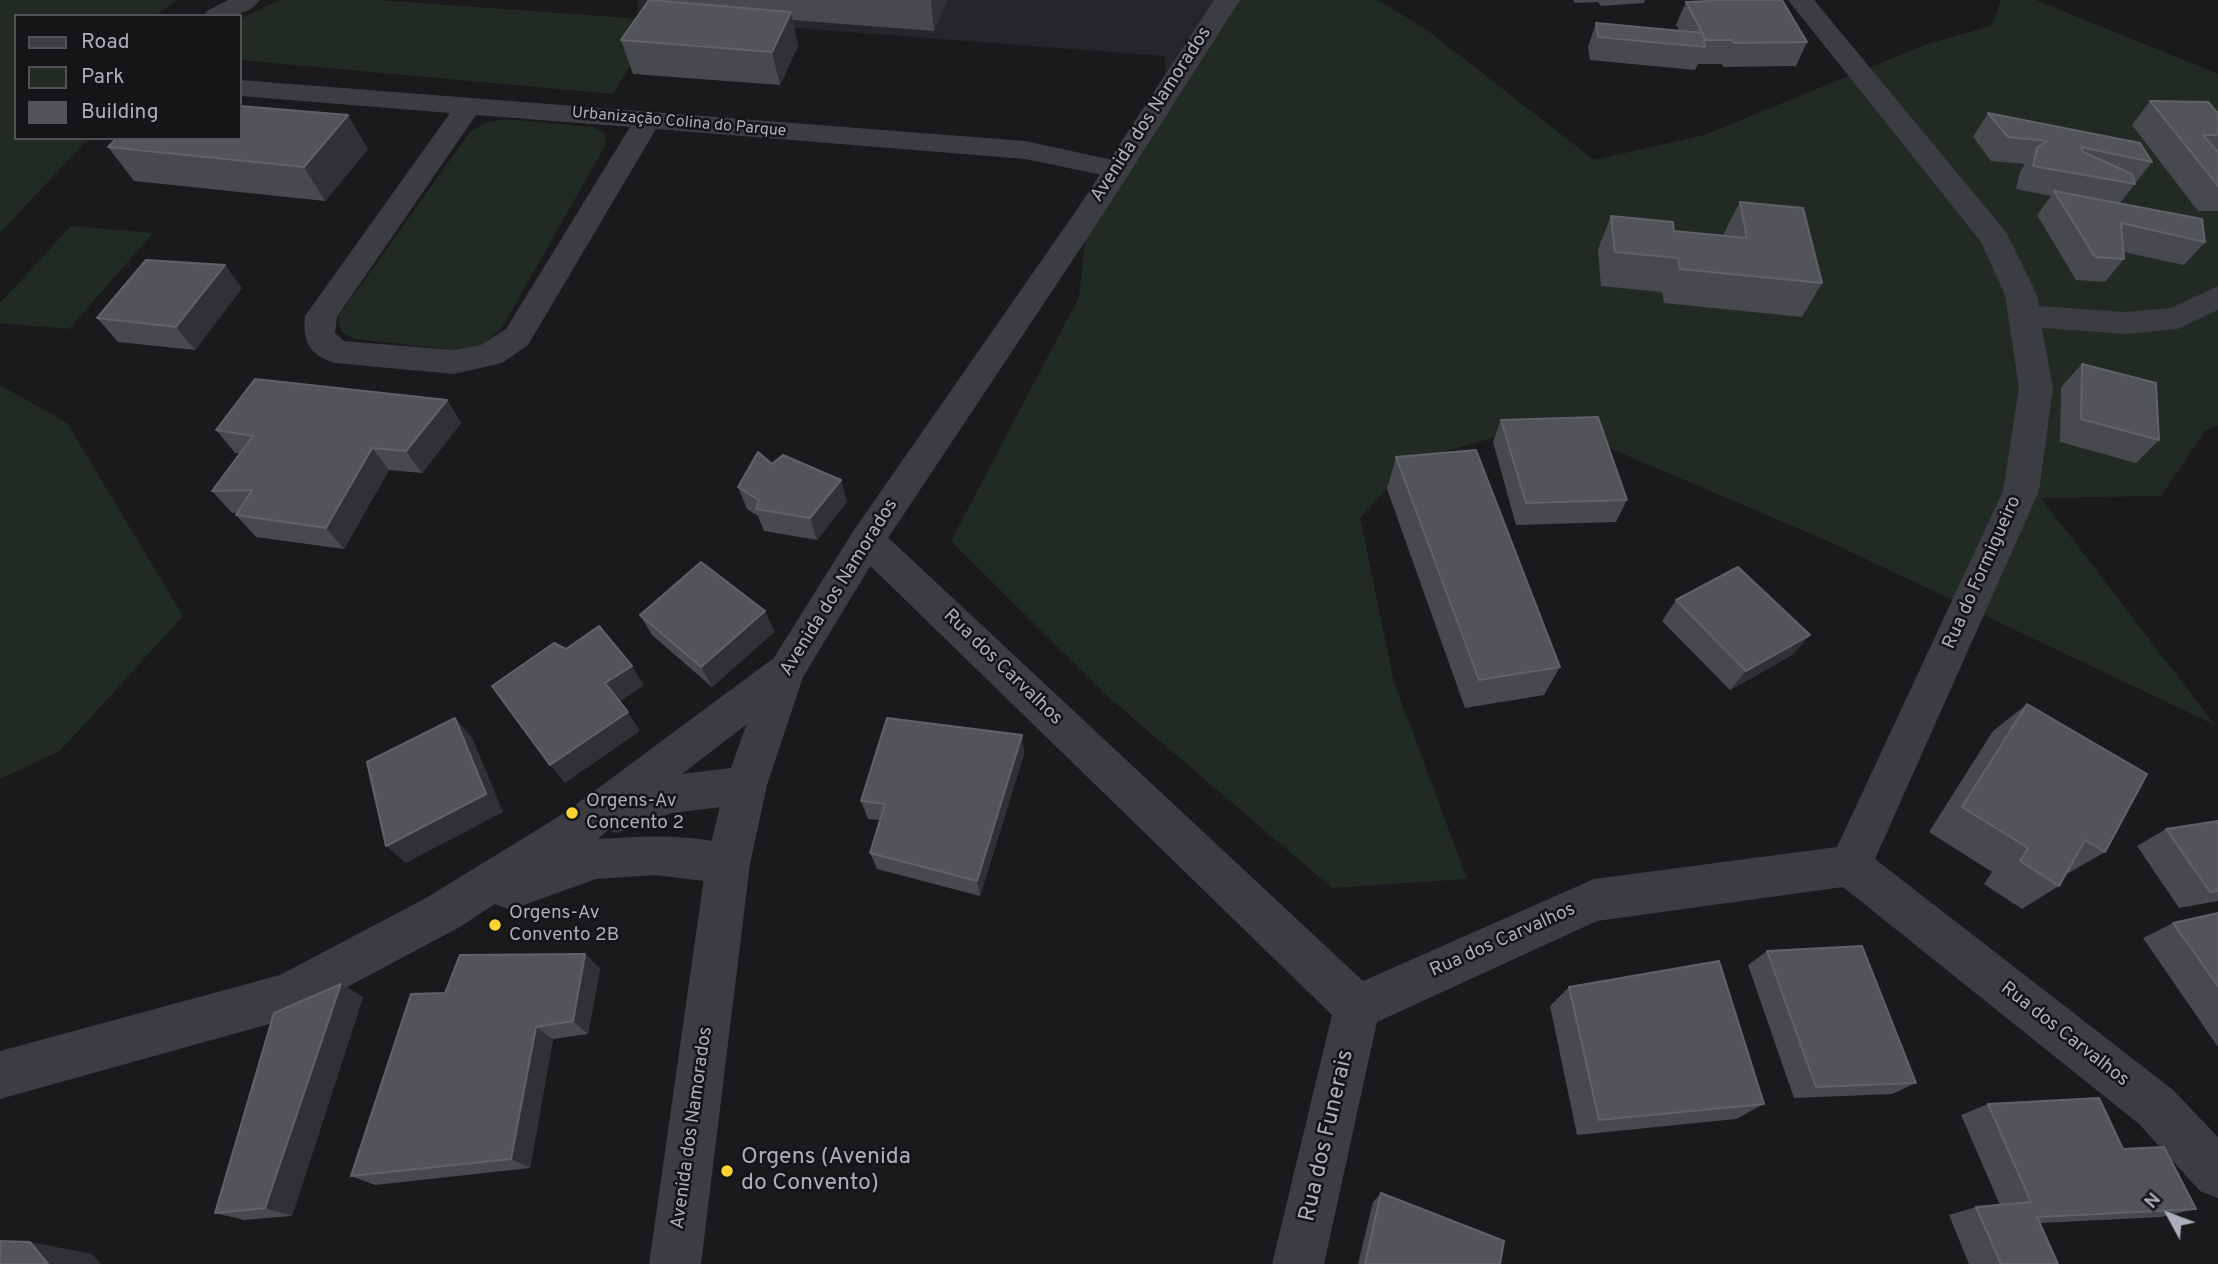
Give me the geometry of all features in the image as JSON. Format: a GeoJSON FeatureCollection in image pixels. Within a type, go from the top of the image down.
{"type":"FeatureCollection","features":[{"type":"Feature","properties":{"kind":"street"},"geometry":{"type":"LineString","coordinates":[[220,14],[247,0]]}},
{"type":"Feature","properties":{"kind":"street","name":"Avenida dos Namorados"},"geometry":{"type":"LineString","coordinates":[[675,1264],[728,863],[746,785],[785,672],[867,540],[1117,169],[1227,0]]}},
{"type":"Feature","properties":{"kind":"street","name":"Rua do Formigueiro"},"geometry":{"type":"LineString","coordinates":[[1801,0],[1995,239],[2021,295],[2036,387],[2021,491],[1850,866]]}},
{"type":"Feature","properties":{"kind":"street","name":"Urbanização Colina do Parque"},"geometry":{"type":"LineString","coordinates":[[242,88],[1025,150],[1117,169]]}},
{"type":"Feature","properties":{"kind":"street"},"geometry":{"type":"LineString","coordinates":[[470,106],[321,316],[319,336],[335,352],[454,362],[490,355],[517,337],[648,120]]}},
{"type":"Feature","properties":{"kind":"street"},"geometry":{"type":"LineString","coordinates":[[2024,316],[2126,323],[2177,318],[2218,297]]}},
{"type":"Feature","properties":{"kind":"street","name":"Rua dos Carvalhos"},"geometry":{"type":"LineString","coordinates":[[867,540],[1357,1007],[1594,900],[1850,866],[2156,1107],[2218,1172]]}},
{"type":"Feature","properties":{"kind":"street"},"geometry":{"type":"LineString","coordinates":[[0,1074],[287,996],[442,913],[581,826],[785,672]]}},
{"type":"Feature","properties":{"kind":"street"},"geometry":{"type":"LineString","coordinates":[[581,826],[672,794],[746,785]]}},
{"type":"Feature","properties":{"kind":"street"},"geometry":{"type":"LineString","coordinates":[[442,913],[596,859],[655,855],[728,863]]}},
{"type":"Feature","properties":{"kind":"street","name":"Rua dos Funerais"},"geometry":{"type":"LineString","coordinates":[[1298,1264],[1357,1007]]}},
{"type":"Feature","properties":{"kind":"shaded area"},"geometry":{"type":"Polygon","coordinates":[[[637,0],[1227,0],[1168,91],[1164,56],[639,16],[637,0]]]}},
{"type":"Feature","properties":{"kind":"green space"},"geometry":{"type":"Polygon","coordinates":[[[0,0],[177,0],[158,14],[14,14],[14,140],[87,140],[0,233],[0,0]]]}},
{"type":"Feature","properties":{"kind":"green space"},"geometry":{"type":"Polygon","coordinates":[[[279,0],[377,0],[658,20],[613,94],[242,60],[242,18],[279,0]]]}},
{"type":"Feature","properties":{"kind":"green space"},"geometry":{"type":"Polygon","coordinates":[[[1227,0],[1378,0],[1427,30],[1594,160],[1704,135],[1927,44],[1991,26],[2001,0],[2036,0],[2218,74],[2218,425],[2205,431],[2161,496],[2041,498],[2215,725],[1830,542],[1548,422],[1412,461],[1360,518],[1394,682],[1467,879],[1332,888],[1106,695],[951,541],[1079,297],[1088,215],[1227,0]]]}},
{"type":"Feature","properties":{"kind":"green space"},"geometry":{"type":"Polygon","coordinates":[[[505,119],[593,127],[604,134],[606,144],[502,328],[482,345],[457,350],[355,339],[342,332],[337,318],[470,132],[487,122],[505,119]]]}},
{"type":"Feature","properties":{"kind":"green space"},"geometry":{"type":"Polygon","coordinates":[[[71,226],[153,233],[69,329],[0,323],[0,303],[71,226]]]}},
{"type":"Feature","properties":{"kind":"green space"},"geometry":{"type":"Polygon","coordinates":[[[0,385],[67,423],[183,616],[60,751],[0,779],[0,385]]]}},
{"type":"Feature","properties":{"kind":"building"},"geometry":{"type":"Polygon","coordinates":[[[649,0],[791,12],[772,52],[621,40],[649,0]]]}},
{"type":"Feature","properties":{"kind":"building"},"geometry":{"type":"Polygon","coordinates":[[[1782,0],[1807,42],[1734,43],[1732,40],[1706,40],[1686,2],[1782,0]]]}},
{"type":"Feature","properties":{"kind":"building"},"geometry":{"type":"Polygon","coordinates":[[[1596,23],[1703,33],[1705,47],[1598,37],[1596,23]]]}},
{"type":"Feature","properties":{"kind":"building"},"geometry":{"type":"Polygon","coordinates":[[[2150,101],[2208,102],[2218,113],[2218,135],[2203,135],[2218,150],[2218,186],[2150,101]]]}},
{"type":"Feature","properties":{"kind":"building"},"geometry":{"type":"Polygon","coordinates":[[[242,106],[348,115],[304,167],[108,147],[115,140],[242,140],[242,106]]]}},
{"type":"Feature","properties":{"kind":"building"},"geometry":{"type":"Polygon","coordinates":[[[1988,113],[2140,143],[2152,162],[2081,147],[2083,152],[2132,174],[2135,184],[2033,166],[2037,148],[2047,141],[2008,137],[1988,113]]]}},
{"type":"Feature","properties":{"kind":"building"},"geometry":{"type":"Polygon","coordinates":[[[2054,191],[2202,219],[2205,242],[2121,223],[2124,259],[2095,257],[2054,191]]]}},
{"type":"Feature","properties":{"kind":"building"},"geometry":{"type":"Polygon","coordinates":[[[1740,202],[1803,208],[1822,283],[1680,269],[1678,258],[1615,252],[1611,216],[1673,222],[1674,231],[1747,238],[1740,202]]]}},
{"type":"Feature","properties":{"kind":"building"},"geometry":{"type":"Polygon","coordinates":[[[146,260],[225,265],[176,327],[97,318],[146,260]]]}},
{"type":"Feature","properties":{"kind":"building"},"geometry":{"type":"Polygon","coordinates":[[[2082,364],[2156,383],[2159,440],[2081,419],[2082,364]]]}},
{"type":"Feature","properties":{"kind":"building"},"geometry":{"type":"Polygon","coordinates":[[[255,379],[447,400],[406,451],[372,448],[326,528],[236,515],[252,490],[212,491],[253,436],[216,430],[255,379]]]}},
{"type":"Feature","properties":{"kind":"building"},"geometry":{"type":"Polygon","coordinates":[[[1598,417],[1627,500],[1526,503],[1501,420],[1598,417]]]}},
{"type":"Feature","properties":{"kind":"building"},"geometry":{"type":"Polygon","coordinates":[[[1476,450],[1560,667],[1479,680],[1396,457],[1476,450]]]}},
{"type":"Feature","properties":{"kind":"building"},"geometry":{"type":"Polygon","coordinates":[[[758,452],[772,464],[783,455],[841,480],[810,518],[756,509],[759,500],[738,487],[758,452]]]}},
{"type":"Feature","properties":{"kind":"building"},"geometry":{"type":"Polygon","coordinates":[[[701,562],[765,611],[701,667],[640,615],[701,562]]]}},
{"type":"Feature","properties":{"kind":"building"},"geometry":{"type":"Polygon","coordinates":[[[1738,567],[1810,635],[1746,671],[1676,600],[1738,567]]]}},
{"type":"Feature","properties":{"kind":"building"},"geometry":{"type":"Polygon","coordinates":[[[599,626],[632,666],[605,683],[628,712],[550,765],[492,686],[554,643],[566,649],[599,626]]]}},
{"type":"Feature","properties":{"kind":"building"},"geometry":{"type":"Polygon","coordinates":[[[2027,704],[2147,774],[2105,852],[2085,840],[2059,886],[2020,861],[2028,848],[1962,807],[2027,704]]]}},
{"type":"Feature","properties":{"kind":"building"},"geometry":{"type":"Polygon","coordinates":[[[455,718],[486,794],[386,846],[367,762],[455,718]]]}},
{"type":"Feature","properties":{"kind":"building"},"geometry":{"type":"Polygon","coordinates":[[[887,718],[1022,735],[977,881],[870,853],[885,804],[861,801],[887,718]]]}},
{"type":"Feature","properties":{"kind":"building"},"geometry":{"type":"Polygon","coordinates":[[[2218,821],[2218,891],[2210,892],[2166,829],[2218,821]]]}},
{"type":"Feature","properties":{"kind":"building"},"geometry":{"type":"Polygon","coordinates":[[[2218,913],[2218,986],[2173,923],[2218,913]]]}},
{"type":"Feature","properties":{"kind":"building"},"geometry":{"type":"Polygon","coordinates":[[[1862,946],[1916,1083],[1816,1087],[1767,951],[1862,946]]]}},
{"type":"Feature","properties":{"kind":"building"},"geometry":{"type":"Polygon","coordinates":[[[585,954],[573,1021],[536,1027],[511,1159],[351,1176],[411,994],[445,993],[460,955],[585,954]]]}},
{"type":"Feature","properties":{"kind":"building"},"geometry":{"type":"Polygon","coordinates":[[[1719,961],[1764,1104],[1599,1120],[1569,987],[1719,961]]]}},
{"type":"Feature","properties":{"kind":"building"},"geometry":{"type":"Polygon","coordinates":[[[341,984],[265,1208],[215,1213],[274,1013],[341,984]]]}},
{"type":"Feature","properties":{"kind":"building"},"geometry":{"type":"Polygon","coordinates":[[[2099,1098],[2123,1149],[2164,1147],[2196,1209],[2037,1217],[2058,1264],[2001,1264],[1976,1207],[2031,1202],[1988,1104],[2099,1098]]]}},
{"type":"Feature","properties":{"kind":"building"},"geometry":{"type":"Polygon","coordinates":[[[1381,1193],[1504,1241],[1500,1264],[1365,1264],[1381,1193]]]}},
{"type":"Feature","properties":{"kind":"building"},"geometry":{"type":"Polygon","coordinates":[[[0,1241],[30,1242],[48,1264],[0,1264],[0,1241]]]}},
{"type":"Feature","properties":{"kind":"place","name":"Orgens-Av Concento 2"},"geometry":{"type":"Point","coordinates":[572,813]}},
{"type":"Feature","properties":{"kind":"place","name":"Orgens-Av Convento 2B"},"geometry":{"type":"Point","coordinates":[495,925]}},
{"type":"Feature","properties":{"kind":"place","name":"Orgens (Avenida do Convento)"},"geometry":{"type":"Point","coordinates":[727,1171]}}]}
